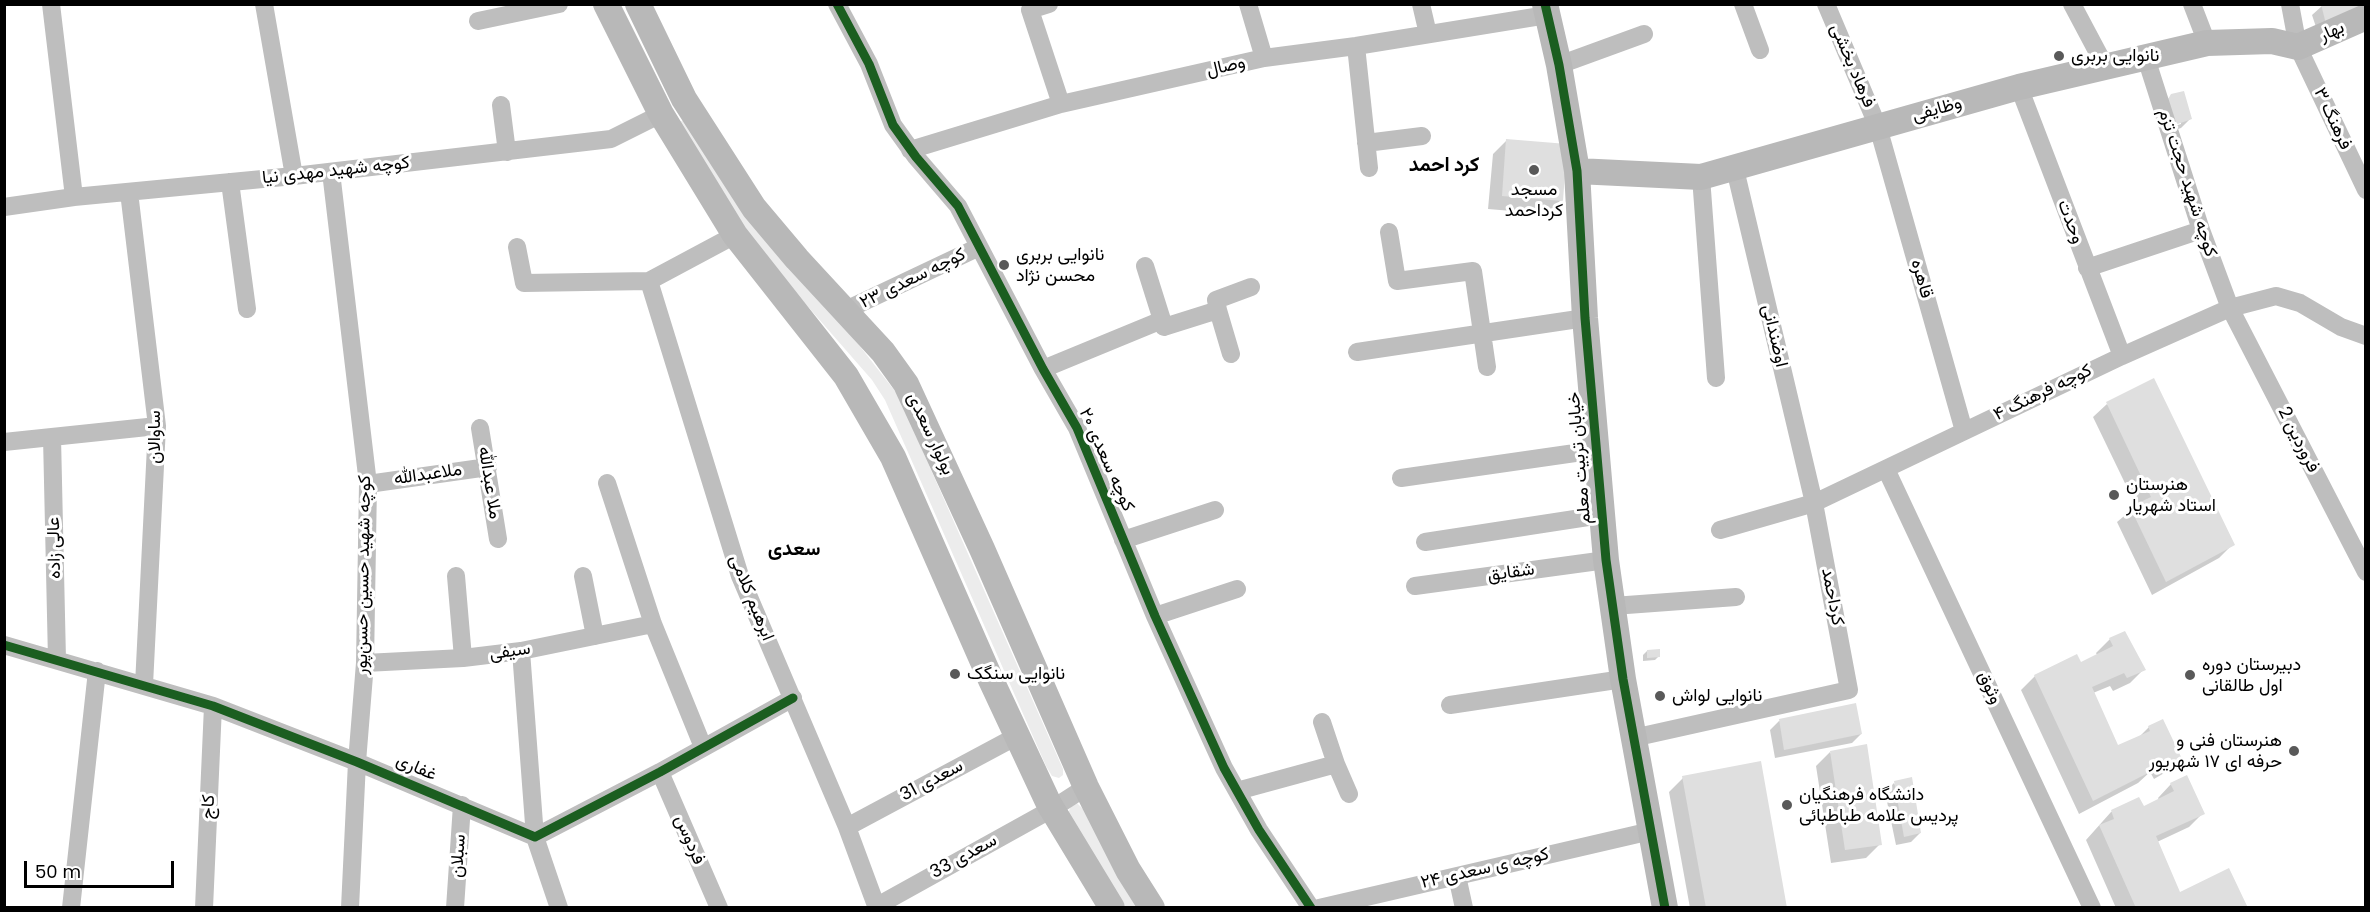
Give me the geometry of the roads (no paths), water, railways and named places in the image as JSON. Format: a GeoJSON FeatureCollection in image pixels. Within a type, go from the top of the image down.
{"type":"FeatureCollection","features":[{"type":"Feature","properties":{"kind":"main road"},"geometry":{"type":"LineString","coordinates":[[606,4],[661,114],[735,235],[846,376],[893,457],[1017,736],[1052,809],[1112,908]]}},
{"type":"Feature","properties":{"kind":"main road","name":"بولوار سعدی"},"geometry":{"type":"LineString","coordinates":[[638,4],[684,99],[754,208],[797,259],[883,352],[906,384],[982,549],[1086,787],[1128,870],[1152,908]]}},
{"type":"Feature","properties":{"kind":"main road","name":"خیابان تربیت معلم"},"geometry":{"type":"LineString","coordinates":[[1546,10],[1577,171],[1585,318],[1606,561],[1633,738],[1665,908]]}},
{"type":"Feature","properties":{"kind":"main road","name":"بهار"},"geometry":{"type":"LineString","coordinates":[[2298,47],[2366,17]]}},
{"type":"Feature","properties":{"kind":"main road","name":"وظایفی"},"geometry":{"type":"LineString","coordinates":[[1577,171],[1701,177],[2019,87],[2206,43],[2272,41],[2298,47]]}},
{"type":"Feature","properties":{"kind":"main road"},"geometry":{"type":"LineString","coordinates":[[661,114],[684,99]]}},
{"type":"Feature","properties":{"kind":"street"},"geometry":{"type":"LineString","coordinates":[[51,4],[74,197]]}},
{"type":"Feature","properties":{"kind":"street"},"geometry":{"type":"LineString","coordinates":[[264,4],[294,176]]}},
{"type":"Feature","properties":{"kind":"street"},"geometry":{"type":"LineString","coordinates":[[478,21],[559,4]]}},
{"type":"Feature","properties":{"kind":"street","name":"کوچه سعدی ۲۰"},"geometry":{"type":"LineString","coordinates":[[837,4],[869,64],[893,125],[910,150],[958,206],[1043,369],[1077,428],[1155,616],[1224,768],[1259,830],[1311,908]]}},
{"type":"Feature","properties":{"kind":"street"},"geometry":{"type":"LineString","coordinates":[[1049,4],[1030,10],[1062,104]]}},
{"type":"Feature","properties":{"kind":"street"},"geometry":{"type":"LineString","coordinates":[[1248,4],[1264,58]]}},
{"type":"Feature","properties":{"kind":"street"},"geometry":{"type":"LineString","coordinates":[[1421,4],[1428,34]]}},
{"type":"Feature","properties":{"kind":"street","name":"فرهاد بخشی"},"geometry":{"type":"LineString","coordinates":[[1826,4],[1878,127]]}},
{"type":"Feature","properties":{"kind":"street"},"geometry":{"type":"LineString","coordinates":[[2072,4],[2106,68]]}},
{"type":"Feature","properties":{"kind":"street"},"geometry":{"type":"LineString","coordinates":[[2192,4],[2206,43]]}},
{"type":"Feature","properties":{"kind":"street","name":"فرهنگ ۳"},"geometry":{"type":"LineString","coordinates":[[2290,4],[2298,47],[2366,190]]}},
{"type":"Feature","properties":{"kind":"street"},"geometry":{"type":"LineString","coordinates":[[1746,6],[1760,51]]}},
{"type":"Feature","properties":{"kind":"street","name":"وصال"},"geometry":{"type":"LineString","coordinates":[[910,150],[1062,104],[1264,58],[1428,34],[1546,10]]}},
{"type":"Feature","properties":{"kind":"street"},"geometry":{"type":"LineString","coordinates":[[1558,65],[1644,34]]}},
{"type":"Feature","properties":{"kind":"street"},"geometry":{"type":"LineString","coordinates":[[1356,46],[1369,168]]}},
{"type":"Feature","properties":{"kind":"street","name":"کوچه شهید حجت تزم"},"geometry":{"type":"LineString","coordinates":[[2146,58],[2201,230],[2230,308]]}},
{"type":"Feature","properties":{"kind":"street","name":"وحدت"},"geometry":{"type":"LineString","coordinates":[[2019,87],[2122,356]]}},
{"type":"Feature","properties":{"kind":"street"},"geometry":{"type":"LineString","coordinates":[[501,105],[507,152]]}},
{"type":"Feature","properties":{"kind":"street","name":"کوچه شهید مهدی نیا"},"geometry":{"type":"LineString","coordinates":[[4,207],[74,197],[294,176],[612,139],[661,114]]}},
{"type":"Feature","properties":{"kind":"street","name":"قاهره"},"geometry":{"type":"LineString","coordinates":[[1878,127],[1964,431]]}},
{"type":"Feature","properties":{"kind":"street"},"geometry":{"type":"LineString","coordinates":[[1366,143],[1422,136]]}},
{"type":"Feature","properties":{"kind":"street","name":"اوضندانی"},"geometry":{"type":"LineString","coordinates":[[1735,169],[1814,503]]}},
{"type":"Feature","properties":{"kind":"street","name":"کوچه شهید حسین حسن‌پور"},"geometry":{"type":"LineString","coordinates":[[331,172],[368,484],[365,663],[357,762],[350,908]]}},
{"type":"Feature","properties":{"kind":"street"},"geometry":{"type":"LineString","coordinates":[[1701,177],[1716,378]]}},
{"type":"Feature","properties":{"kind":"street"},"geometry":{"type":"LineString","coordinates":[[230,182],[247,309]]}},
{"type":"Feature","properties":{"kind":"street","name":"ساوالان"},"geometry":{"type":"LineString","coordinates":[[129,192],[157,426],[144,685]]}},
{"type":"Feature","properties":{"kind":"street"},"geometry":{"type":"LineString","coordinates":[[2087,268],[2201,230]]}},
{"type":"Feature","properties":{"kind":"street"},"geometry":{"type":"LineString","coordinates":[[1389,232],[1396,281],[1473,271],[1486,368]]}},
{"type":"Feature","properties":{"kind":"street"},"geometry":{"type":"LineString","coordinates":[[517,247],[524,283],[649,281],[735,235]]}},
{"type":"Feature","properties":{"kind":"street","name":"کوچه سعدی ۲۳"},"geometry":{"type":"LineString","coordinates":[[846,310],[979,247]]}},
{"type":"Feature","properties":{"kind":"street"},"geometry":{"type":"LineString","coordinates":[[1145,266],[1164,327],[1218,310]]}},
{"type":"Feature","properties":{"kind":"street","name":"ابرهیم کلامی"},"geometry":{"type":"LineString","coordinates":[[649,281],[740,576],[847,827],[877,907]]}},
{"type":"Feature","properties":{"kind":"street"},"geometry":{"type":"LineString","coordinates":[[1231,354],[1216,300],[1251,287]]}},
{"type":"Feature","properties":{"kind":"street","name":"کوچه فرهنگ ۴"},"geometry":{"type":"LineString","coordinates":[[1720,530],[1814,503],[2122,356],[2230,308],[2276,296],[2300,303],[2341,327],[2366,336]]}},
{"type":"Feature","properties":{"kind":"street","name":"فروردین 2"},"geometry":{"type":"LineString","coordinates":[[2230,308],[2366,572]]}},
{"type":"Feature","properties":{"kind":"street"},"geometry":{"type":"LineString","coordinates":[[1357,352],[1585,318]]}},
{"type":"Feature","properties":{"kind":"street"},"geometry":{"type":"LineString","coordinates":[[1043,369],[1162,320]]}},
{"type":"Feature","properties":{"kind":"street"},"geometry":{"type":"LineString","coordinates":[[4,442],[157,426]]}},
{"type":"Feature","properties":{"kind":"street","name":"ملا عبدالله"},"geometry":{"type":"LineString","coordinates":[[480,428],[498,539]]}},
{"type":"Feature","properties":{"kind":"street","name":"عالی زاده"},"geometry":{"type":"LineString","coordinates":[[52,437],[57,660]]}},
{"type":"Feature","properties":{"kind":"street"},"geometry":{"type":"LineString","coordinates":[[1401,478],[1596,450]]}},
{"type":"Feature","properties":{"kind":"street","name":"ملاعبدالله"},"geometry":{"type":"LineString","coordinates":[[368,484],[488,467]]}},
{"type":"Feature","properties":{"kind":"street","name":"وثوق"},"geometry":{"type":"LineString","coordinates":[[1886,469],[2092,908]]}},
{"type":"Feature","properties":{"kind":"street"},"geometry":{"type":"LineString","coordinates":[[607,483],[653,624],[703,747]]}},
{"type":"Feature","properties":{"kind":"street","name":"کرداحمد"},"geometry":{"type":"LineString","coordinates":[[1633,738],[1849,690],[1814,503]]}},
{"type":"Feature","properties":{"kind":"street"},"geometry":{"type":"LineString","coordinates":[[1123,540],[1215,510]]}},
{"type":"Feature","properties":{"kind":"street"},"geometry":{"type":"LineString","coordinates":[[1425,542],[1601,515]]}},
{"type":"Feature","properties":{"kind":"street","name":"شقایق"},"geometry":{"type":"LineString","coordinates":[[1415,586],[1606,561]]}},
{"type":"Feature","properties":{"kind":"street"},"geometry":{"type":"LineString","coordinates":[[456,576],[463,658]]}},
{"type":"Feature","properties":{"kind":"street"},"geometry":{"type":"LineString","coordinates":[[583,576],[595,636]]}},
{"type":"Feature","properties":{"kind":"street"},"geometry":{"type":"LineString","coordinates":[[1155,616],[1237,589]]}},
{"type":"Feature","properties":{"kind":"street"},"geometry":{"type":"LineString","coordinates":[[1613,606],[1736,597]]}},
{"type":"Feature","properties":{"kind":"street","name":"سیفی"},"geometry":{"type":"LineString","coordinates":[[365,663],[463,658],[520,651],[653,624]]}},
{"type":"Feature","properties":{"kind":"street","name":"غفاری"},"geometry":{"type":"LineString","coordinates":[[4,645],[213,706],[357,762],[535,837]]}},
{"type":"Feature","properties":{"kind":"street"},"geometry":{"type":"LineString","coordinates":[[520,651],[535,837],[559,908]]}},
{"type":"Feature","properties":{"kind":"street"},"geometry":{"type":"LineString","coordinates":[[71,908],[97,671]]}},
{"type":"Feature","properties":{"kind":"street"},"geometry":{"type":"LineString","coordinates":[[1450,705],[1623,679]]}},
{"type":"Feature","properties":{"kind":"street"},"geometry":{"type":"LineString","coordinates":[[535,837],[660,772],[793,698]]}},
{"type":"Feature","properties":{"kind":"street","name":"کاج"},"geometry":{"type":"LineString","coordinates":[[204,908],[213,706]]}},
{"type":"Feature","properties":{"kind":"street"},"geometry":{"type":"LineString","coordinates":[[1322,722],[1349,794]]}},
{"type":"Feature","properties":{"kind":"street","name":"سعدی 31"},"geometry":{"type":"LineString","coordinates":[[847,827],[1017,736]]}},
{"type":"Feature","properties":{"kind":"street"},"geometry":{"type":"LineString","coordinates":[[1237,791],[1336,764]]}},
{"type":"Feature","properties":{"kind":"street","name":"فردوس"},"geometry":{"type":"LineString","coordinates":[[660,772],[719,908]]}},
{"type":"Feature","properties":{"kind":"street","name":"سعدی 33"},"geometry":{"type":"LineString","coordinates":[[877,907],[1052,809],[1086,787]]}},
{"type":"Feature","properties":{"kind":"street","name":"سبلان"},"geometry":{"type":"LineString","coordinates":[[455,908],[462,805]]}},
{"type":"Feature","properties":{"kind":"street","name":"کوچه ی سعدی ۲۴"},"geometry":{"type":"LineString","coordinates":[[1319,908],[1651,831]]}},
{"type":"Feature","properties":{"kind":"street"},"geometry":{"type":"LineString","coordinates":[[1457,876],[1464,908]]}},
{"type":"Feature","properties":{"kind":"place","name":"نانوایی بربری"},"geometry":{"type":"Point","coordinates":[2059,56]}},
{"type":"Feature","properties":{"kind":"place","name":"مسجد کرداحمد"},"geometry":{"type":"Point","coordinates":[1534,170]}},
{"type":"Feature","properties":{"kind":"place","name":"نانوایی بربری محسن نژاد"},"geometry":{"type":"Point","coordinates":[1004,265]}},
{"type":"Feature","properties":{"kind":"place","name":"هنرستان استاد شهریار"},"geometry":{"type":"Point","coordinates":[2114,495]}},
{"type":"Feature","properties":{"kind":"place","name":"نانوایی سنگک"},"geometry":{"type":"Point","coordinates":[955,674]}},
{"type":"Feature","properties":{"kind":"place","name":"دبیرستان دوره اول طالقانی"},"geometry":{"type":"Point","coordinates":[2190,675]}},
{"type":"Feature","properties":{"kind":"place","name":"نانوایی لواش"},"geometry":{"type":"Point","coordinates":[1660,696]}},
{"type":"Feature","properties":{"kind":"place","name":"هنرستان فنی و حرفه ای ۱۷ شهریور"},"geometry":{"type":"Point","coordinates":[2294,751]}},
{"type":"Feature","properties":{"kind":"place","name":"دانشگاه فرهنگیان پردیس علامه طباطبائی"},"geometry":{"type":"Point","coordinates":[1787,805]}},
{"type":"Feature","properties":{"kind":"district","name":"کرد احمد"},"geometry":{"type":"Point","coordinates":[1444,166]}},
{"type":"Feature","properties":{"kind":"district","name":"سعدی"},"geometry":{"type":"Point","coordinates":[794,550]}}]}
